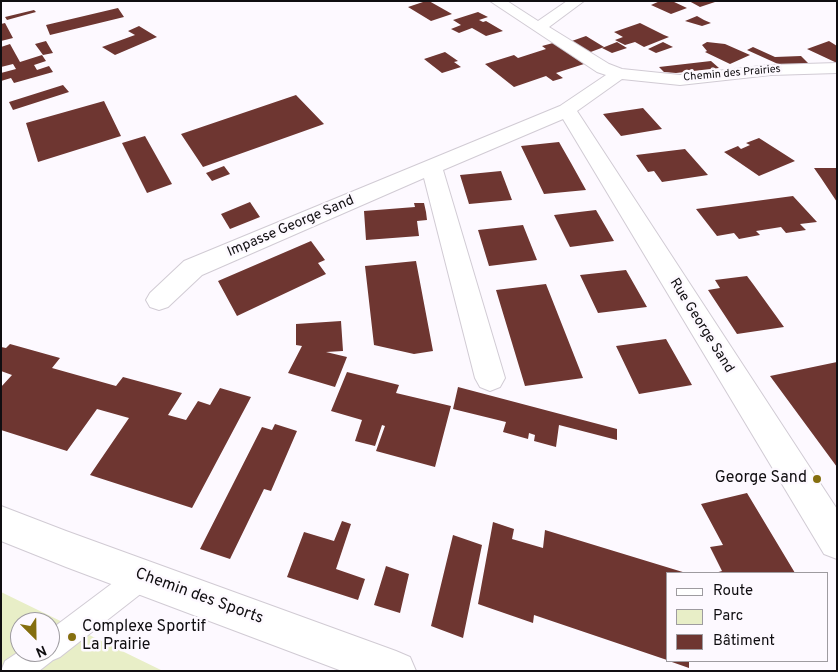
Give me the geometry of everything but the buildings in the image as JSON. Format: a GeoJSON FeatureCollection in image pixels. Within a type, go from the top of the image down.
{"type":"FeatureCollection","features":[{"type":"Feature","properties":{"kind":"street","name":"Chemin des Prairies"},"geometry":{"type":"LineString","coordinates":[[498,1],[603,68],[619,74],[680,80],[771,70],[837,68]]}},
{"type":"Feature","properties":{"kind":"street"},"geometry":{"type":"LineString","coordinates":[[539,27],[576,1]]}},
{"type":"Feature","properties":{"kind":"street","name":"Impasse George Sand"},"geometry":{"type":"LineString","coordinates":[[159,300],[193,268],[567,110],[619,74]]}},
{"type":"Feature","properties":{"kind":"street","name":"Rue George Sand"},"geometry":{"type":"LineString","coordinates":[[567,110],[837,541]]}},
{"type":"Feature","properties":{"kind":"street"},"geometry":{"type":"LineString","coordinates":[[432,167],[490,378]]}},
{"type":"Feature","properties":{"kind":"street","name":"Chemin des Sports"},"geometry":{"type":"LineString","coordinates":[[1,523],[66,549],[396,671]]}},
{"type":"Feature","properties":{"kind":"lane"},"geometry":{"type":"LineString","coordinates":[[60,639],[143,576]]}},
{"type":"Feature","properties":{"kind":"lane"},"geometry":{"type":"LineString","coordinates":[[15,671],[28,662]]}},
{"type":"Feature","properties":{"kind":"green space","name":"Complexe Sportif La Prairie"},"geometry":{"type":"Polygon","coordinates":[[[1,592],[42,612],[10,612],[10,662],[60,662],[60,621],[163,671],[1,671],[1,592]]]}},
{"type":"Feature","properties":{"kind":"place","name":"George Sand"},"geometry":{"type":"Point","coordinates":[817,479]}},
{"type":"Feature","properties":{"kind":"place","name":"Complexe Sportif La Prairie"},"geometry":{"type":"Point","coordinates":[72,637]}}]}
